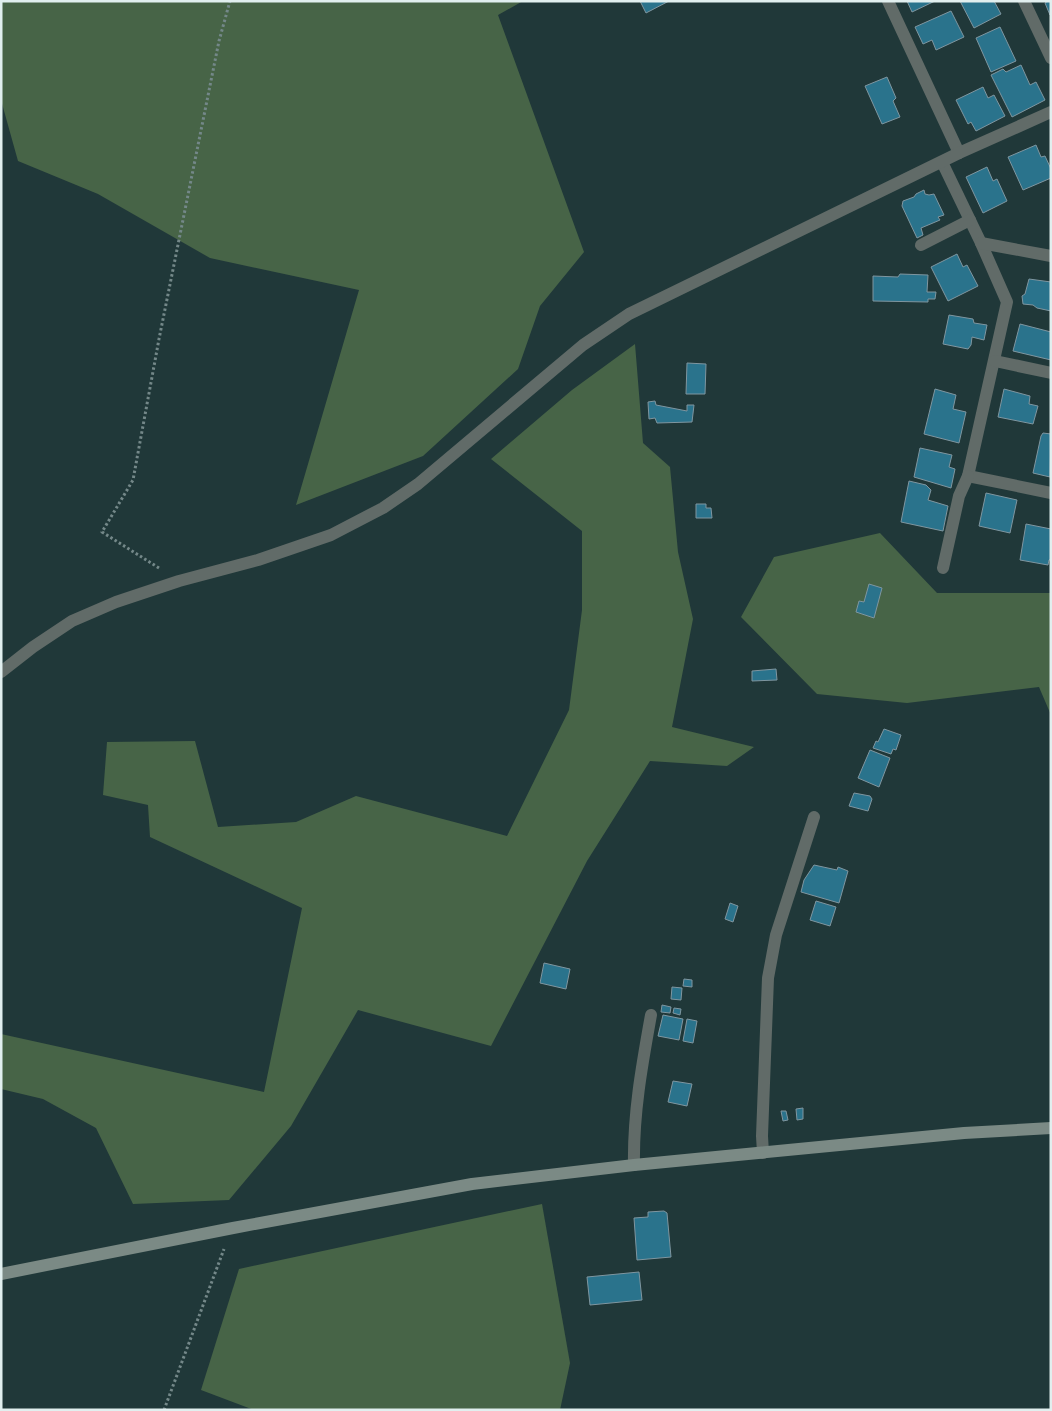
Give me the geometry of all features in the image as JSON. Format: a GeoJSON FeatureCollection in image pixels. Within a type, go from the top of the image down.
{"type":"FeatureCollection","features":[{"type":"Feature","properties":{"kind":"street"},"geometry":{"type":"LineString","coordinates":[[888,1],[959,154]]}},
{"type":"Feature","properties":{"kind":"street"},"geometry":{"type":"LineString","coordinates":[[1024,1],[1051,58]]}},
{"type":"Feature","properties":{"kind":"street"},"geometry":{"type":"LineString","coordinates":[[1,672],[33,647],[72,621],[116,602],[179,581],[258,560],[331,535],[383,508],[418,484],[583,344],[629,314],[942,162],[1051,112]]}},
{"type":"Feature","properties":{"kind":"street"},"geometry":{"type":"LineString","coordinates":[[942,162],[981,242],[1007,302],[968,476],[959,496],[943,568]]}},
{"type":"Feature","properties":{"kind":"street"},"geometry":{"type":"LineString","coordinates":[[921,245],[970,220]]}},
{"type":"Feature","properties":{"kind":"street"},"geometry":{"type":"LineString","coordinates":[[981,242],[1051,256]]}},
{"type":"Feature","properties":{"kind":"street"},"geometry":{"type":"LineString","coordinates":[[995,361],[1051,373]]}},
{"type":"Feature","properties":{"kind":"street"},"geometry":{"type":"LineString","coordinates":[[968,476],[1051,493]]}},
{"type":"Feature","properties":{"kind":"street"},"geometry":{"type":"LineString","coordinates":[[763,1153],[763,1098],[768,978],[776,934],[814,817]]}},
{"type":"Feature","properties":{"kind":"street"},"geometry":{"type":"LineString","coordinates":[[634,1165],[633,1145],[638,1086],[651,1015]]}},
{"type":"Feature","properties":{"kind":"street"},"geometry":{"type":"LineString","coordinates":[[1,1274],[232,1228],[472,1184],[634,1165],[964,1133],[1051,1128]]}},
{"type":"Feature","properties":{"kind":"path"},"geometry":{"type":"LineString","coordinates":[[179,581],[102,532],[133,480],[159,339],[219,41],[230,1]]}},
{"type":"Feature","properties":{"kind":"path"},"geometry":{"type":"LineString","coordinates":[[164,1410],[232,1228]]}},
{"type":"Feature","properties":{"kind":"green space"},"geometry":{"type":"Polygon","coordinates":[[[1,1],[523,1],[498,15],[584,252],[540,306],[518,369],[423,456],[296,505],[359,290],[210,258],[98,194],[18,161],[1,100],[1,1]]]}},
{"type":"Feature","properties":{"kind":"green space"},"geometry":{"type":"Polygon","coordinates":[[[635,344],[643,443],[670,467],[678,552],[693,619],[672,727],[754,747],[727,766],[650,761],[587,861],[491,1046],[358,1010],[291,1126],[229,1200],[133,1204],[96,1128],[43,1099],[1,1089],[1,1034],[264,1092],[302,908],[150,837],[148,805],[103,795],[107,742],[195,741],[218,827],[296,822],[356,796],[507,836],[569,710],[582,610],[582,531],[491,459],[572,390],[635,344]]]}},
{"type":"Feature","properties":{"kind":"green space"},"geometry":{"type":"Polygon","coordinates":[[[880,533],[937,593],[1051,593],[1051,715],[1039,687],[907,703],[817,694],[741,617],[774,557],[880,533]]]}},
{"type":"Feature","properties":{"kind":"green space"},"geometry":{"type":"Polygon","coordinates":[[[542,1204],[570,1363],[560,1410],[254,1410],[201,1390],[239,1269],[542,1204]]]}},
{"type":"Feature","properties":{"kind":"building"},"geometry":{"type":"Polygon","coordinates":[[[640,1],[669,1],[646,13],[640,1]]]}},
{"type":"Feature","properties":{"kind":"building"},"geometry":{"type":"Polygon","coordinates":[[[907,1],[935,1],[912,12],[907,1]]]}},
{"type":"Feature","properties":{"kind":"building"},"geometry":{"type":"Polygon","coordinates":[[[960,1],[994,1],[1001,14],[974,28],[960,1]]]}},
{"type":"Feature","properties":{"kind":"building"},"geometry":{"type":"Polygon","coordinates":[[[1051,1],[1050,15],[1045,3],[1051,1]]]}},
{"type":"Feature","properties":{"kind":"building"},"geometry":{"type":"Polygon","coordinates":[[[951,11],[964,37],[936,50],[932,40],[923,44],[915,27],[951,11]]]}},
{"type":"Feature","properties":{"kind":"building"},"geometry":{"type":"Polygon","coordinates":[[[1000,27],[1016,61],[991,72],[976,38],[1000,27]]]}},
{"type":"Feature","properties":{"kind":"building"},"geometry":{"type":"Polygon","coordinates":[[[1021,65],[1030,85],[1036,82],[1045,100],[1012,117],[991,75],[1003,69],[1006,72],[1021,65]]]}},
{"type":"Feature","properties":{"kind":"building"},"geometry":{"type":"Polygon","coordinates":[[[887,77],[896,98],[893,101],[900,117],[882,124],[865,86],[887,77]]]}},
{"type":"Feature","properties":{"kind":"building"},"geometry":{"type":"Polygon","coordinates":[[[983,87],[988,98],[994,95],[1005,116],[976,131],[971,122],[968,124],[956,100],[983,87]]]}},
{"type":"Feature","properties":{"kind":"building"},"geometry":{"type":"Polygon","coordinates":[[[1036,145],[1041,157],[1045,156],[1051,169],[1051,178],[1023,190],[1008,157],[1036,145]]]}},
{"type":"Feature","properties":{"kind":"building"},"geometry":{"type":"Polygon","coordinates":[[[987,167],[993,181],[997,179],[1007,201],[983,213],[966,177],[987,167]]]}},
{"type":"Feature","properties":{"kind":"building"},"geometry":{"type":"Polygon","coordinates":[[[924,190],[925,194],[934,194],[944,215],[938,217],[940,220],[921,228],[923,235],[917,238],[902,206],[903,201],[914,197],[924,190]]]}},
{"type":"Feature","properties":{"kind":"building"},"geometry":{"type":"Polygon","coordinates":[[[957,254],[963,267],[967,265],[978,286],[948,301],[931,267],[957,254]]]}},
{"type":"Feature","properties":{"kind":"building"},"geometry":{"type":"Polygon","coordinates":[[[900,274],[928,275],[927,292],[936,292],[935,299],[928,299],[928,302],[873,301],[873,276],[898,277],[900,274]]]}},
{"type":"Feature","properties":{"kind":"building"},"geometry":{"type":"Polygon","coordinates":[[[1029,279],[1051,282],[1051,311],[1023,304],[1022,296],[1025,294],[1029,279]]]}},
{"type":"Feature","properties":{"kind":"building"},"geometry":{"type":"Polygon","coordinates":[[[949,315],[973,319],[974,323],[987,325],[984,340],[972,337],[971,345],[968,349],[943,344],[949,315]]]}},
{"type":"Feature","properties":{"kind":"building"},"geometry":{"type":"Polygon","coordinates":[[[1020,324],[1051,332],[1051,360],[1013,351],[1020,324]]]}},
{"type":"Feature","properties":{"kind":"building"},"geometry":{"type":"Polygon","coordinates":[[[687,363],[706,364],[705,394],[686,394],[687,363]]]}},
{"type":"Feature","properties":{"kind":"building"},"geometry":{"type":"Polygon","coordinates":[[[935,389],[956,395],[953,409],[966,412],[959,443],[924,434],[935,389]]]}},
{"type":"Feature","properties":{"kind":"building"},"geometry":{"type":"Polygon","coordinates":[[[1004,389],[1030,396],[1029,404],[1038,406],[1033,424],[998,417],[1004,389]]]}},
{"type":"Feature","properties":{"kind":"building"},"geometry":{"type":"Polygon","coordinates":[[[655,401],[656,405],[687,411],[687,405],[694,405],[692,422],[657,423],[655,418],[649,419],[648,402],[655,401]]]}},
{"type":"Feature","properties":{"kind":"building"},"geometry":{"type":"Polygon","coordinates":[[[1043,433],[1051,434],[1050,477],[1033,473],[1043,433]]]}},
{"type":"Feature","properties":{"kind":"building"},"geometry":{"type":"Polygon","coordinates":[[[920,448],[952,455],[949,467],[955,469],[951,488],[914,477],[920,448]]]}},
{"type":"Feature","properties":{"kind":"building"},"geometry":{"type":"Polygon","coordinates":[[[909,481],[926,485],[931,490],[928,500],[948,506],[943,531],[901,522],[909,481]]]}},
{"type":"Feature","properties":{"kind":"building"},"geometry":{"type":"Polygon","coordinates":[[[986,493],[1017,500],[1010,533],[979,526],[986,493]]]}},
{"type":"Feature","properties":{"kind":"building"},"geometry":{"type":"Polygon","coordinates":[[[696,504],[706,504],[706,508],[711,508],[712,518],[696,518],[696,504]]]}},
{"type":"Feature","properties":{"kind":"building"},"geometry":{"type":"Polygon","coordinates":[[[1026,524],[1051,529],[1051,559],[1048,565],[1020,560],[1026,524]]]}},
{"type":"Feature","properties":{"kind":"building"},"geometry":{"type":"Polygon","coordinates":[[[869,584],[882,588],[874,618],[856,612],[859,601],[864,602],[869,584]]]}},
{"type":"Feature","properties":{"kind":"building"},"geometry":{"type":"Polygon","coordinates":[[[776,669],[777,680],[752,681],[752,671],[776,669]]]}},
{"type":"Feature","properties":{"kind":"building"},"geometry":{"type":"Polygon","coordinates":[[[884,729],[901,735],[896,750],[893,749],[891,754],[873,748],[884,729]]]}},
{"type":"Feature","properties":{"kind":"building"},"geometry":{"type":"Polygon","coordinates":[[[870,750],[890,758],[879,787],[858,778],[870,750]]]}},
{"type":"Feature","properties":{"kind":"building"},"geometry":{"type":"Polygon","coordinates":[[[854,793],[870,796],[872,799],[868,811],[849,806],[854,793]]]}},
{"type":"Feature","properties":{"kind":"building"},"geometry":{"type":"Polygon","coordinates":[[[814,865],[837,870],[838,867],[848,871],[839,903],[801,892],[804,880],[814,865]]]}},
{"type":"Feature","properties":{"kind":"building"},"geometry":{"type":"Polygon","coordinates":[[[816,901],[836,907],[830,926],[810,920],[816,901]]]}},
{"type":"Feature","properties":{"kind":"building"},"geometry":{"type":"Polygon","coordinates":[[[730,903],[738,906],[733,922],[725,919],[730,903]]]}},
{"type":"Feature","properties":{"kind":"building"},"geometry":{"type":"Polygon","coordinates":[[[544,963],[570,969],[566,989],[540,983],[544,963]]]}},
{"type":"Feature","properties":{"kind":"building"},"geometry":{"type":"Polygon","coordinates":[[[684,979],[692,980],[692,987],[683,986],[684,979]]]}},
{"type":"Feature","properties":{"kind":"building"},"geometry":{"type":"Polygon","coordinates":[[[672,987],[682,988],[681,1000],[671,999],[672,987]]]}},
{"type":"Feature","properties":{"kind":"building"},"geometry":{"type":"Polygon","coordinates":[[[662,1005],[671,1007],[670,1013],[661,1012],[662,1005]]]}},
{"type":"Feature","properties":{"kind":"building"},"geometry":{"type":"Polygon","coordinates":[[[674,1008],[681,1009],[680,1015],[673,1013],[674,1008]]]}},
{"type":"Feature","properties":{"kind":"building"},"geometry":{"type":"Polygon","coordinates":[[[663,1015],[683,1019],[679,1040],[658,1036],[663,1015]]]}},
{"type":"Feature","properties":{"kind":"building"},"geometry":{"type":"Polygon","coordinates":[[[687,1019],[697,1021],[693,1043],[683,1041],[687,1019]]]}},
{"type":"Feature","properties":{"kind":"building"},"geometry":{"type":"Polygon","coordinates":[[[673,1081],[692,1084],[687,1106],[668,1102],[673,1081]]]}},
{"type":"Feature","properties":{"kind":"building"},"geometry":{"type":"Polygon","coordinates":[[[803,1108],[803,1119],[797,1120],[796,1109],[803,1108]]]}},
{"type":"Feature","properties":{"kind":"building"},"geometry":{"type":"Polygon","coordinates":[[[781,1111],[786,1111],[788,1120],[783,1121],[781,1111]]]}},
{"type":"Feature","properties":{"kind":"building"},"geometry":{"type":"Polygon","coordinates":[[[664,1211],[667,1213],[671,1257],[637,1260],[634,1218],[648,1217],[648,1212],[664,1211]]]}},
{"type":"Feature","properties":{"kind":"building"},"geometry":{"type":"Polygon","coordinates":[[[639,1272],[642,1300],[590,1305],[587,1277],[639,1272]]]}}]}
